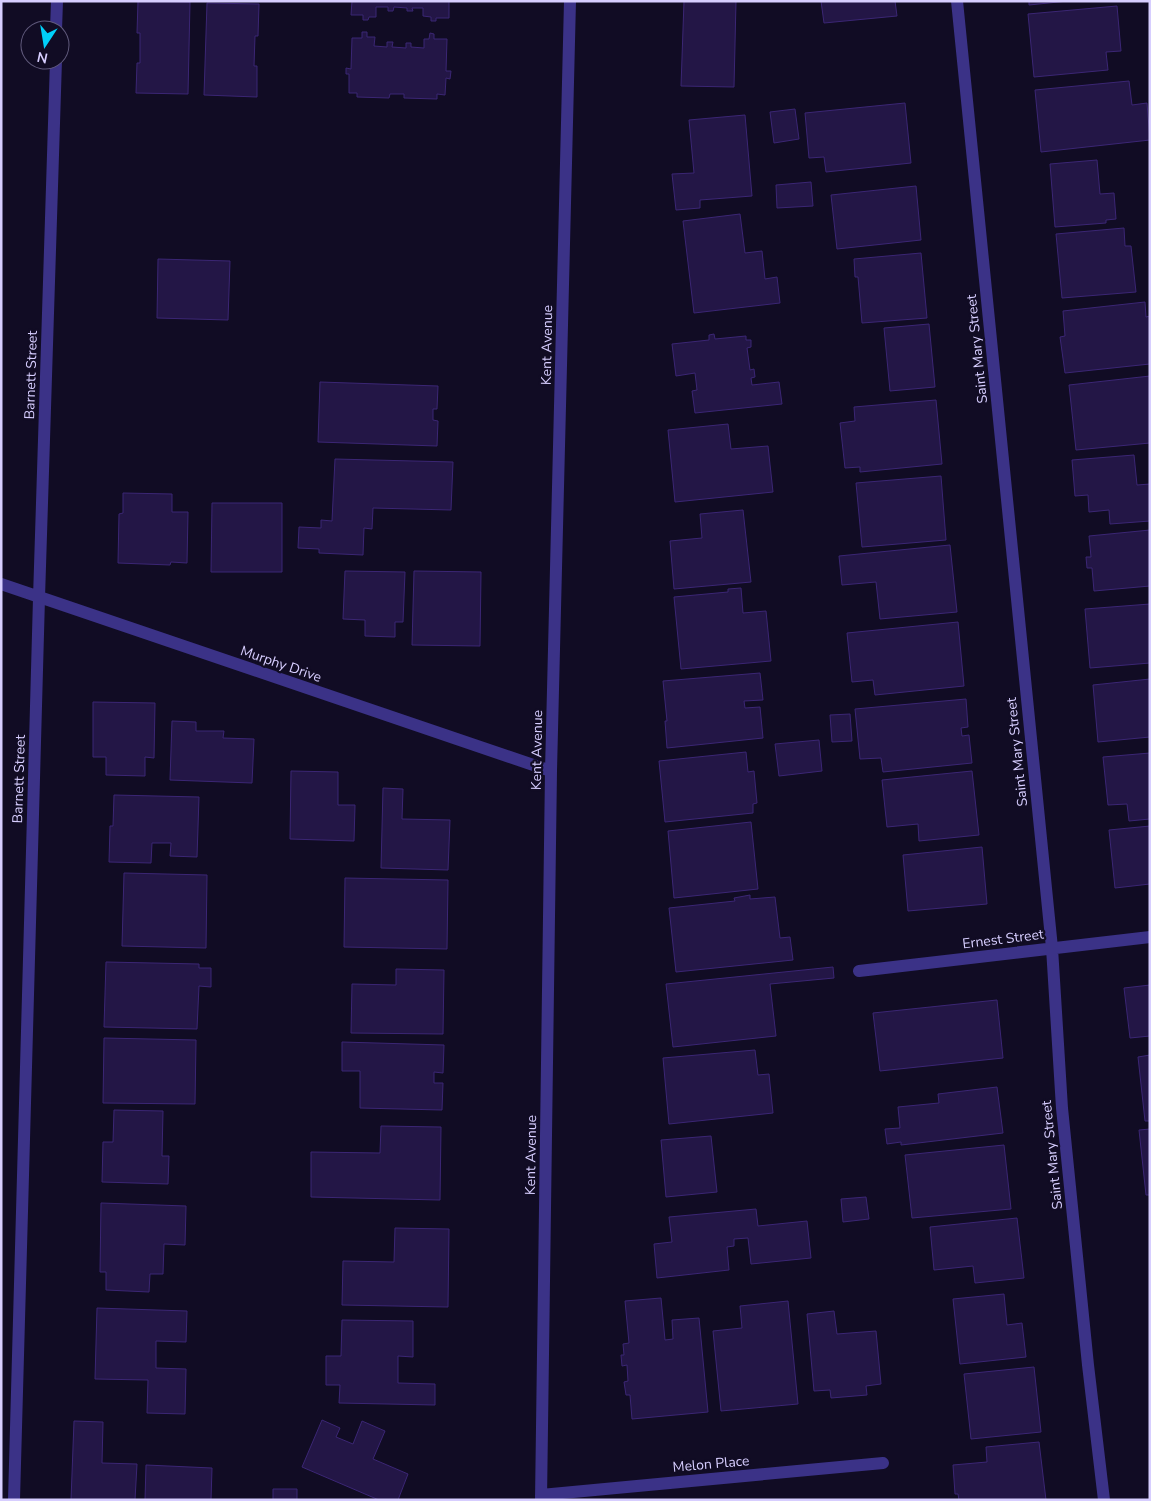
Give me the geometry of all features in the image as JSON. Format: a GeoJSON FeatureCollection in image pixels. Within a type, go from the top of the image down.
{"type":"FeatureCollection","features":[{"type":"Feature","properties":{"kind":"street"},"geometry":{"type":"LineString","coordinates":[[56,20],[57,1]]}},
{"type":"Feature","properties":{"kind":"street","name":"Kent Avenue"},"geometry":{"type":"LineString","coordinates":[[541,1498],[551,772],[570,1]]}},
{"type":"Feature","properties":{"kind":"street","name":"Saint Mary Street"},"geometry":{"type":"LineString","coordinates":[[957,1],[1052,948],[1062,1108],[1088,1365],[1104,1500]]}},
{"type":"Feature","properties":{"kind":"street","name":"Barnett Street"},"geometry":{"type":"LineString","coordinates":[[14,1500],[56,70]]}},
{"type":"Feature","properties":{"kind":"street","name":"Murphy Drive"},"geometry":{"type":"LineString","coordinates":[[1,584],[551,772]]}},
{"type":"Feature","properties":{"kind":"street","name":"Ernest Street"},"geometry":{"type":"LineString","coordinates":[[859,971],[1150,937]]}},
{"type":"Feature","properties":{"kind":"street","name":"Melon Place"},"geometry":{"type":"LineString","coordinates":[[541,1498],[883,1463]]}},
{"type":"Feature","properties":{"kind":"building"},"geometry":{"type":"Polygon","coordinates":[[[138,1],[190,2],[188,94],[136,93],[137,63],[140,63],[140,33],[137,33],[138,1]]]}},
{"type":"Feature","properties":{"kind":"building"},"geometry":{"type":"Polygon","coordinates":[[[352,1],[449,1],[449,18],[436,18],[436,21],[431,21],[431,17],[423,16],[423,8],[412,8],[413,11],[407,11],[407,8],[394,7],[393,11],[388,11],[388,7],[376,7],[376,17],[369,17],[368,20],[363,20],[363,15],[351,15],[352,1]]]}},
{"type":"Feature","properties":{"kind":"building"},"geometry":{"type":"Polygon","coordinates":[[[684,1],[736,1],[734,87],[681,86],[684,1]]]}},
{"type":"Feature","properties":{"kind":"building"},"geometry":{"type":"Polygon","coordinates":[[[821,1],[895,1],[897,16],[824,23],[821,1]]]}},
{"type":"Feature","properties":{"kind":"building"},"geometry":{"type":"Polygon","coordinates":[[[1029,1],[1068,1],[1029,5],[1029,1]]]}},
{"type":"Feature","properties":{"kind":"building"},"geometry":{"type":"Polygon","coordinates":[[[207,3],[259,4],[258,36],[255,36],[254,66],[257,66],[257,97],[204,95],[207,3]]]}},
{"type":"Feature","properties":{"kind":"building"},"geometry":{"type":"Polygon","coordinates":[[[1117,6],[1121,51],[1106,52],[1108,70],[1034,77],[1028,14],[1117,6]]]}},
{"type":"Feature","properties":{"kind":"building"},"geometry":{"type":"Polygon","coordinates":[[[362,32],[367,32],[367,37],[375,37],[374,46],[387,47],[387,42],[393,42],[392,47],[406,48],[406,43],[411,43],[411,47],[424,48],[424,39],[429,39],[430,33],[434,34],[434,39],[447,39],[446,71],[451,71],[450,79],[446,78],[445,95],[437,94],[437,99],[404,98],[404,94],[390,94],[389,98],[357,97],[357,93],[349,93],[349,74],[346,74],[346,68],[351,69],[352,38],[362,38],[362,32]]]}},
{"type":"Feature","properties":{"kind":"building"},"geometry":{"type":"Polygon","coordinates":[[[1129,81],[1132,105],[1147,103],[1150,140],[1041,152],[1035,90],[1129,81]]]}},
{"type":"Feature","properties":{"kind":"building"},"geometry":{"type":"Polygon","coordinates":[[[905,103],[911,163],[826,172],[824,157],[809,158],[805,113],[905,103]]]}},
{"type":"Feature","properties":{"kind":"building"},"geometry":{"type":"Polygon","coordinates":[[[795,109],[799,139],[774,143],[770,112],[795,109]]]}},
{"type":"Feature","properties":{"kind":"building"},"geometry":{"type":"Polygon","coordinates":[[[745,115],[752,196],[700,200],[700,208],[676,210],[672,174],[694,173],[689,120],[745,115]]]}},
{"type":"Feature","properties":{"kind":"building"},"geometry":{"type":"Polygon","coordinates":[[[1097,160],[1100,194],[1114,193],[1116,219],[1106,220],[1106,223],[1055,227],[1050,164],[1097,160]]]}},
{"type":"Feature","properties":{"kind":"building"},"geometry":{"type":"Polygon","coordinates":[[[811,182],[813,206],[777,208],[776,185],[811,182]]]}},
{"type":"Feature","properties":{"kind":"building"},"geometry":{"type":"Polygon","coordinates":[[[916,186],[921,240],[837,249],[831,195],[916,186]]]}},
{"type":"Feature","properties":{"kind":"building"},"geometry":{"type":"Polygon","coordinates":[[[740,214],[745,253],[762,251],[765,279],[777,277],[780,303],[694,313],[683,221],[740,214]]]}},
{"type":"Feature","properties":{"kind":"building"},"geometry":{"type":"Polygon","coordinates":[[[1124,228],[1125,246],[1131,246],[1136,292],[1062,298],[1056,234],[1124,228]]]}},
{"type":"Feature","properties":{"kind":"building"},"geometry":{"type":"Polygon","coordinates":[[[921,253],[927,318],[862,323],[858,277],[855,277],[854,259],[921,253]]]}},
{"type":"Feature","properties":{"kind":"building"},"geometry":{"type":"Polygon","coordinates":[[[158,259],[230,261],[228,320],[157,318],[158,259]]]}},
{"type":"Feature","properties":{"kind":"building"},"geometry":{"type":"Polygon","coordinates":[[[1145,302],[1146,317],[1150,316],[1150,364],[1065,373],[1060,337],[1065,336],[1063,311],[1145,302]]]}},
{"type":"Feature","properties":{"kind":"building"},"geometry":{"type":"Polygon","coordinates":[[[929,324],[935,387],[890,391],[884,328],[929,324]]]}},
{"type":"Feature","properties":{"kind":"building"},"geometry":{"type":"Polygon","coordinates":[[[714,334],[715,339],[746,336],[746,340],[751,340],[751,347],[747,348],[750,370],[754,369],[755,377],[751,378],[752,385],[779,382],[782,404],[695,413],[692,391],[697,390],[695,373],[676,376],[672,344],[709,340],[709,335],[714,334]]]}},
{"type":"Feature","properties":{"kind":"building"},"geometry":{"type":"Polygon","coordinates":[[[1150,376],[1150,443],[1076,450],[1069,385],[1150,376]]]}},
{"type":"Feature","properties":{"kind":"building"},"geometry":{"type":"Polygon","coordinates":[[[320,382],[438,386],[437,409],[433,409],[433,420],[438,421],[437,446],[318,442],[320,382]]]}},
{"type":"Feature","properties":{"kind":"building"},"geometry":{"type":"Polygon","coordinates":[[[936,400],[942,464],[860,472],[860,467],[845,468],[840,423],[855,421],[854,407],[936,400]]]}},
{"type":"Feature","properties":{"kind":"building"},"geometry":{"type":"Polygon","coordinates":[[[728,424],[731,449],[768,446],[773,492],[675,502],[668,430],[728,424]]]}},
{"type":"Feature","properties":{"kind":"building"},"geometry":{"type":"Polygon","coordinates":[[[1134,455],[1137,485],[1150,484],[1150,521],[1110,524],[1109,510],[1089,512],[1088,495],[1075,496],[1072,460],[1134,455]]]}},
{"type":"Feature","properties":{"kind":"building"},"geometry":{"type":"Polygon","coordinates":[[[335,459],[453,462],[451,510],[373,508],[372,529],[364,528],[363,555],[319,553],[319,549],[298,548],[299,527],[321,528],[321,520],[332,521],[335,459]]]}},
{"type":"Feature","properties":{"kind":"building"},"geometry":{"type":"Polygon","coordinates":[[[941,476],[946,540],[862,547],[856,483],[941,476]]]}},
{"type":"Feature","properties":{"kind":"building"},"geometry":{"type":"Polygon","coordinates":[[[123,493],[172,494],[172,512],[188,512],[187,563],[171,562],[170,565],[118,563],[119,514],[123,513],[123,493]]]}},
{"type":"Feature","properties":{"kind":"building"},"geometry":{"type":"Polygon","coordinates":[[[212,503],[282,503],[282,572],[211,572],[212,503]]]}},
{"type":"Feature","properties":{"kind":"building"},"geometry":{"type":"Polygon","coordinates":[[[743,510],[751,582],[674,589],[670,541],[702,538],[700,514],[743,510]]]}},
{"type":"Feature","properties":{"kind":"building"},"geometry":{"type":"Polygon","coordinates":[[[1150,530],[1150,586],[1094,591],[1092,568],[1087,568],[1086,557],[1091,557],[1089,536],[1150,530]]]}},
{"type":"Feature","properties":{"kind":"building"},"geometry":{"type":"Polygon","coordinates":[[[950,545],[957,612],[880,619],[876,582],[842,585],[839,556],[950,545]]]}},
{"type":"Feature","properties":{"kind":"building"},"geometry":{"type":"Polygon","coordinates":[[[345,571],[405,572],[403,622],[395,622],[395,637],[365,636],[365,620],[343,619],[345,571]]]}},
{"type":"Feature","properties":{"kind":"building"},"geometry":{"type":"Polygon","coordinates":[[[414,571],[481,572],[480,646],[412,645],[414,571]]]}},
{"type":"Feature","properties":{"kind":"building"},"geometry":{"type":"Polygon","coordinates":[[[741,588],[743,613],[766,611],[771,661],[681,669],[674,597],[728,592],[728,589],[741,588]]]}},
{"type":"Feature","properties":{"kind":"building"},"geometry":{"type":"Polygon","coordinates":[[[1150,604],[1150,663],[1090,668],[1085,609],[1150,604]]]}},
{"type":"Feature","properties":{"kind":"building"},"geometry":{"type":"Polygon","coordinates":[[[958,622],[964,686],[875,695],[873,680],[852,682],[847,633],[958,622]]]}},
{"type":"Feature","properties":{"kind":"building"},"geometry":{"type":"Polygon","coordinates":[[[760,673],[763,700],[744,701],[745,708],[760,707],[763,738],[667,748],[665,721],[667,721],[663,681],[760,673]]]}},
{"type":"Feature","properties":{"kind":"building"},"geometry":{"type":"Polygon","coordinates":[[[1150,679],[1150,737],[1098,742],[1093,685],[1150,679]]]}},
{"type":"Feature","properties":{"kind":"building"},"geometry":{"type":"Polygon","coordinates":[[[966,699],[968,727],[961,728],[962,736],[969,735],[972,763],[883,772],[881,758],[860,759],[855,709],[966,699]]]}},
{"type":"Feature","properties":{"kind":"building"},"geometry":{"type":"Polygon","coordinates":[[[93,702],[155,703],[154,758],[145,757],[145,776],[106,775],[106,757],[93,757],[93,702]]]}},
{"type":"Feature","properties":{"kind":"building"},"geometry":{"type":"Polygon","coordinates":[[[850,714],[852,741],[832,742],[830,715],[850,714]]]}},
{"type":"Feature","properties":{"kind":"building"},"geometry":{"type":"Polygon","coordinates":[[[172,721],[196,722],[196,731],[224,731],[223,738],[254,739],[252,783],[170,780],[172,721]]]}},
{"type":"Feature","properties":{"kind":"building"},"geometry":{"type":"Polygon","coordinates":[[[819,740],[822,771],[779,776],[775,744],[819,740]]]}},
{"type":"Feature","properties":{"kind":"building"},"geometry":{"type":"Polygon","coordinates":[[[746,752],[748,772],[754,771],[757,803],[753,804],[753,813],[665,822],[659,761],[746,752]]]}},
{"type":"Feature","properties":{"kind":"building"},"geometry":{"type":"Polygon","coordinates":[[[1150,753],[1150,819],[1129,821],[1127,804],[1108,805],[1103,757],[1150,753]]]}},
{"type":"Feature","properties":{"kind":"building"},"geometry":{"type":"Polygon","coordinates":[[[291,771],[338,772],[338,805],[355,805],[354,841],[290,839],[291,771]]]}},
{"type":"Feature","properties":{"kind":"building"},"geometry":{"type":"Polygon","coordinates":[[[972,771],[979,835],[919,841],[918,824],[887,827],[882,780],[972,771]]]}},
{"type":"Feature","properties":{"kind":"building"},"geometry":{"type":"Polygon","coordinates":[[[383,788],[403,789],[402,819],[450,820],[448,870],[381,868],[383,788]]]}},
{"type":"Feature","properties":{"kind":"building"},"geometry":{"type":"Polygon","coordinates":[[[114,795],[199,797],[197,857],[170,856],[171,843],[152,843],[151,863],[109,862],[110,826],[113,826],[114,795]]]}},
{"type":"Feature","properties":{"kind":"building"},"geometry":{"type":"Polygon","coordinates":[[[751,822],[758,889],[674,898],[668,831],[751,822]]]}},
{"type":"Feature","properties":{"kind":"building"},"geometry":{"type":"Polygon","coordinates":[[[1150,826],[1150,884],[1115,888],[1109,830],[1150,826]]]}},
{"type":"Feature","properties":{"kind":"building"},"geometry":{"type":"Polygon","coordinates":[[[982,847],[987,904],[908,911],[903,855],[982,847]]]}},
{"type":"Feature","properties":{"kind":"building"},"geometry":{"type":"Polygon","coordinates":[[[124,873],[207,875],[206,948],[122,946],[124,873]]]}},
{"type":"Feature","properties":{"kind":"building"},"geometry":{"type":"Polygon","coordinates":[[[345,878],[448,880],[447,949],[344,947],[345,878]]]}},
{"type":"Feature","properties":{"kind":"building"},"geometry":{"type":"Polygon","coordinates":[[[750,895],[750,899],[775,897],[780,938],[790,937],[793,960],[676,972],[669,908],[735,901],[734,898],[750,895]]]}},
{"type":"Feature","properties":{"kind":"building"},"geometry":{"type":"Polygon","coordinates":[[[106,962],[199,964],[199,968],[211,968],[211,987],[199,986],[197,1029],[104,1027],[106,962]]]}},
{"type":"Feature","properties":{"kind":"building"},"geometry":{"type":"Polygon","coordinates":[[[833,967],[834,978],[770,984],[776,1036],[673,1047],[666,984],[833,967]]]}},
{"type":"Feature","properties":{"kind":"building"},"geometry":{"type":"Polygon","coordinates":[[[396,969],[444,970],[443,1034],[351,1033],[352,984],[396,985],[396,969]]]}},
{"type":"Feature","properties":{"kind":"building"},"geometry":{"type":"Polygon","coordinates":[[[1150,985],[1150,1036],[1130,1038],[1124,988],[1150,985]]]}},
{"type":"Feature","properties":{"kind":"building"},"geometry":{"type":"Polygon","coordinates":[[[997,1000],[1003,1058],[880,1071],[873,1013],[997,1000]]]}},
{"type":"Feature","properties":{"kind":"building"},"geometry":{"type":"Polygon","coordinates":[[[104,1038],[196,1040],[195,1104],[103,1103],[104,1038]]]}},
{"type":"Feature","properties":{"kind":"building"},"geometry":{"type":"Polygon","coordinates":[[[342,1042],[444,1045],[443,1073],[434,1072],[434,1083],[443,1083],[442,1110],[360,1108],[360,1071],[342,1071],[342,1042]]]}},
{"type":"Feature","properties":{"kind":"building"},"geometry":{"type":"Polygon","coordinates":[[[755,1050],[758,1075],[769,1074],[773,1113],[669,1124],[663,1058],[755,1050]]]}},
{"type":"Feature","properties":{"kind":"building"},"geometry":{"type":"Polygon","coordinates":[[[1150,1055],[1150,1121],[1145,1121],[1138,1057],[1150,1055]]]}},
{"type":"Feature","properties":{"kind":"building"},"geometry":{"type":"Polygon","coordinates":[[[997,1087],[1003,1133],[901,1145],[901,1142],[887,1144],[885,1129],[900,1128],[898,1107],[939,1103],[938,1094],[997,1087]]]}},
{"type":"Feature","properties":{"kind":"building"},"geometry":{"type":"Polygon","coordinates":[[[114,1110],[163,1111],[162,1156],[169,1156],[168,1184],[102,1182],[103,1142],[113,1142],[114,1110]]]}},
{"type":"Feature","properties":{"kind":"building"},"geometry":{"type":"Polygon","coordinates":[[[381,1126],[441,1127],[440,1200],[311,1197],[311,1152],[380,1153],[381,1126]]]}},
{"type":"Feature","properties":{"kind":"building"},"geometry":{"type":"Polygon","coordinates":[[[1150,1129],[1150,1195],[1146,1195],[1139,1130],[1150,1129]]]}},
{"type":"Feature","properties":{"kind":"building"},"geometry":{"type":"Polygon","coordinates":[[[711,1136],[717,1192],[666,1197],[661,1140],[711,1136]]]}},
{"type":"Feature","properties":{"kind":"building"},"geometry":{"type":"Polygon","coordinates":[[[1004,1145],[1011,1209],[912,1218],[905,1155],[1004,1145]]]}},
{"type":"Feature","properties":{"kind":"building"},"geometry":{"type":"Polygon","coordinates":[[[866,1197],[869,1219],[843,1222],[841,1199],[866,1197]]]}},
{"type":"Feature","properties":{"kind":"building"},"geometry":{"type":"Polygon","coordinates":[[[101,1203],[186,1206],[185,1245],[164,1244],[163,1274],[150,1274],[149,1292],[106,1290],[106,1272],[100,1272],[101,1203]]]}},
{"type":"Feature","properties":{"kind":"building"},"geometry":{"type":"Polygon","coordinates":[[[756,1209],[758,1226],[807,1221],[811,1258],[751,1264],[748,1238],[734,1239],[734,1246],[727,1247],[729,1270],[657,1278],[654,1244],[672,1242],[669,1217],[756,1209]]]}},
{"type":"Feature","properties":{"kind":"building"},"geometry":{"type":"Polygon","coordinates":[[[1017,1218],[1024,1278],[975,1283],[973,1266],[934,1270],[930,1227],[1017,1218]]]}},
{"type":"Feature","properties":{"kind":"building"},"geometry":{"type":"Polygon","coordinates":[[[395,1228],[449,1229],[448,1307],[342,1305],[343,1261],[394,1262],[395,1228]]]}},
{"type":"Feature","properties":{"kind":"building"},"geometry":{"type":"Polygon","coordinates":[[[1004,1294],[1007,1325],[1022,1323],[1026,1357],[960,1364],[953,1299],[1004,1294]]]}},
{"type":"Feature","properties":{"kind":"building"},"geometry":{"type":"Polygon","coordinates":[[[661,1298],[665,1340],[673,1339],[672,1320],[699,1318],[708,1412],[632,1419],[630,1395],[626,1395],[624,1382],[628,1381],[627,1365],[622,1366],[621,1355],[624,1355],[623,1344],[629,1343],[625,1301],[661,1298]]]}},
{"type":"Feature","properties":{"kind":"building"},"geometry":{"type":"Polygon","coordinates":[[[788,1301],[798,1404],[721,1411],[713,1331],[742,1328],[740,1306],[788,1301]]]}},
{"type":"Feature","properties":{"kind":"building"},"geometry":{"type":"Polygon","coordinates":[[[97,1308],[187,1311],[186,1342],[156,1341],[156,1368],[186,1369],[185,1414],[147,1413],[148,1380],[95,1379],[97,1308]]]}},
{"type":"Feature","properties":{"kind":"building"},"geometry":{"type":"Polygon","coordinates":[[[834,1311],[837,1334],[876,1331],[881,1384],[866,1386],[867,1395],[831,1398],[830,1390],[814,1391],[807,1314],[834,1311]]]}},
{"type":"Feature","properties":{"kind":"building"},"geometry":{"type":"Polygon","coordinates":[[[342,1320],[413,1321],[413,1357],[398,1356],[398,1383],[435,1384],[435,1405],[339,1403],[340,1385],[326,1385],[326,1356],[341,1356],[342,1320]]]}},
{"type":"Feature","properties":{"kind":"building"},"geometry":{"type":"Polygon","coordinates":[[[1034,1367],[1041,1432],[971,1439],[964,1374],[1034,1367]]]}},
{"type":"Feature","properties":{"kind":"building"},"geometry":{"type":"Polygon","coordinates":[[[322,1420],[340,1428],[336,1437],[353,1444],[362,1421],[385,1431],[373,1459],[408,1474],[398,1500],[379,1500],[302,1467],[322,1420]]]}},
{"type":"Feature","properties":{"kind":"building"},"geometry":{"type":"Polygon","coordinates":[[[74,1421],[103,1422],[102,1463],[137,1464],[135,1500],[71,1500],[74,1421]]]}},
{"type":"Feature","properties":{"kind":"building"},"geometry":{"type":"Polygon","coordinates":[[[1039,1442],[1046,1500],[959,1500],[958,1494],[955,1494],[953,1465],[987,1462],[986,1447],[1039,1442]]]}},
{"type":"Feature","properties":{"kind":"building"},"geometry":{"type":"Polygon","coordinates":[[[146,1465],[212,1468],[211,1500],[145,1500],[146,1465]]]}},
{"type":"Feature","properties":{"kind":"building"},"geometry":{"type":"Polygon","coordinates":[[[273,1489],[297,1489],[297,1500],[273,1500],[273,1489]]]}}]}
